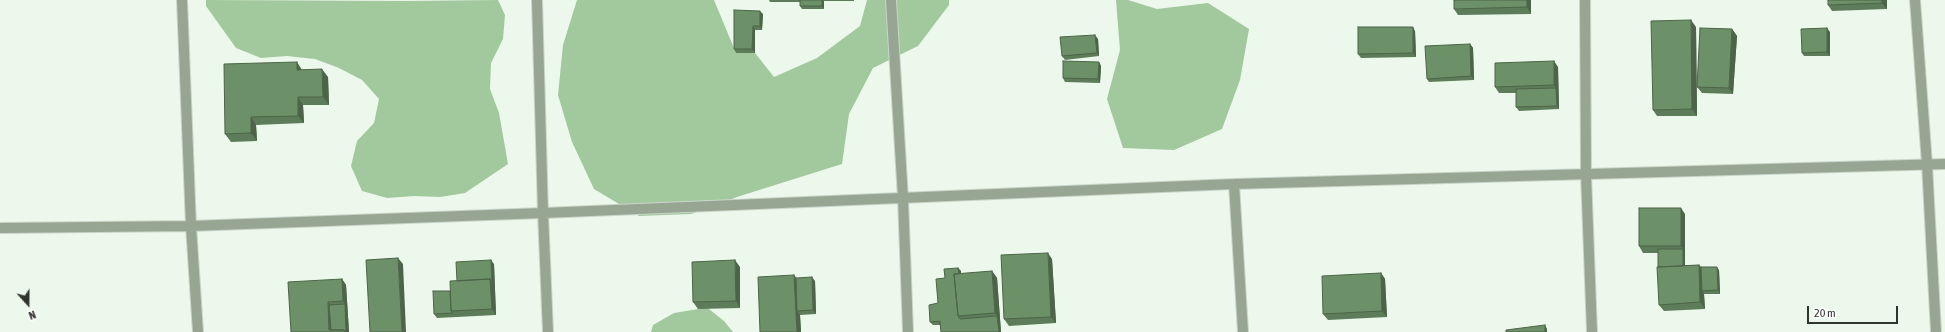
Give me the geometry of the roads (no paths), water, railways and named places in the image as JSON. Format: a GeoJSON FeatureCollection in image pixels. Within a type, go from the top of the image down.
{"type":"FeatureCollection","features":[{"type":"Feature","properties":{"kind":"street"},"geometry":{"type":"LineString","coordinates":[[182,0],[191,226],[198,332]]}},
{"type":"Feature","properties":{"kind":"street"},"geometry":{"type":"LineString","coordinates":[[537,0],[548,332]]}},
{"type":"Feature","properties":{"kind":"street"},"geometry":{"type":"LineString","coordinates":[[891,0],[903,198],[908,332]]}},
{"type":"Feature","properties":{"kind":"street"},"geometry":{"type":"LineString","coordinates":[[1585,0],[1586,175],[1592,332]]}},
{"type":"Feature","properties":{"kind":"street"},"geometry":{"type":"LineString","coordinates":[[1915,0],[1927,164],[1936,332]]}},
{"type":"Feature","properties":{"kind":"street"},"geometry":{"type":"LineString","coordinates":[[0,228],[191,226],[1234,184],[1945,164]]}},
{"type":"Feature","properties":{"kind":"street"},"geometry":{"type":"LineString","coordinates":[[1234,184],[1243,332]]}}]}
